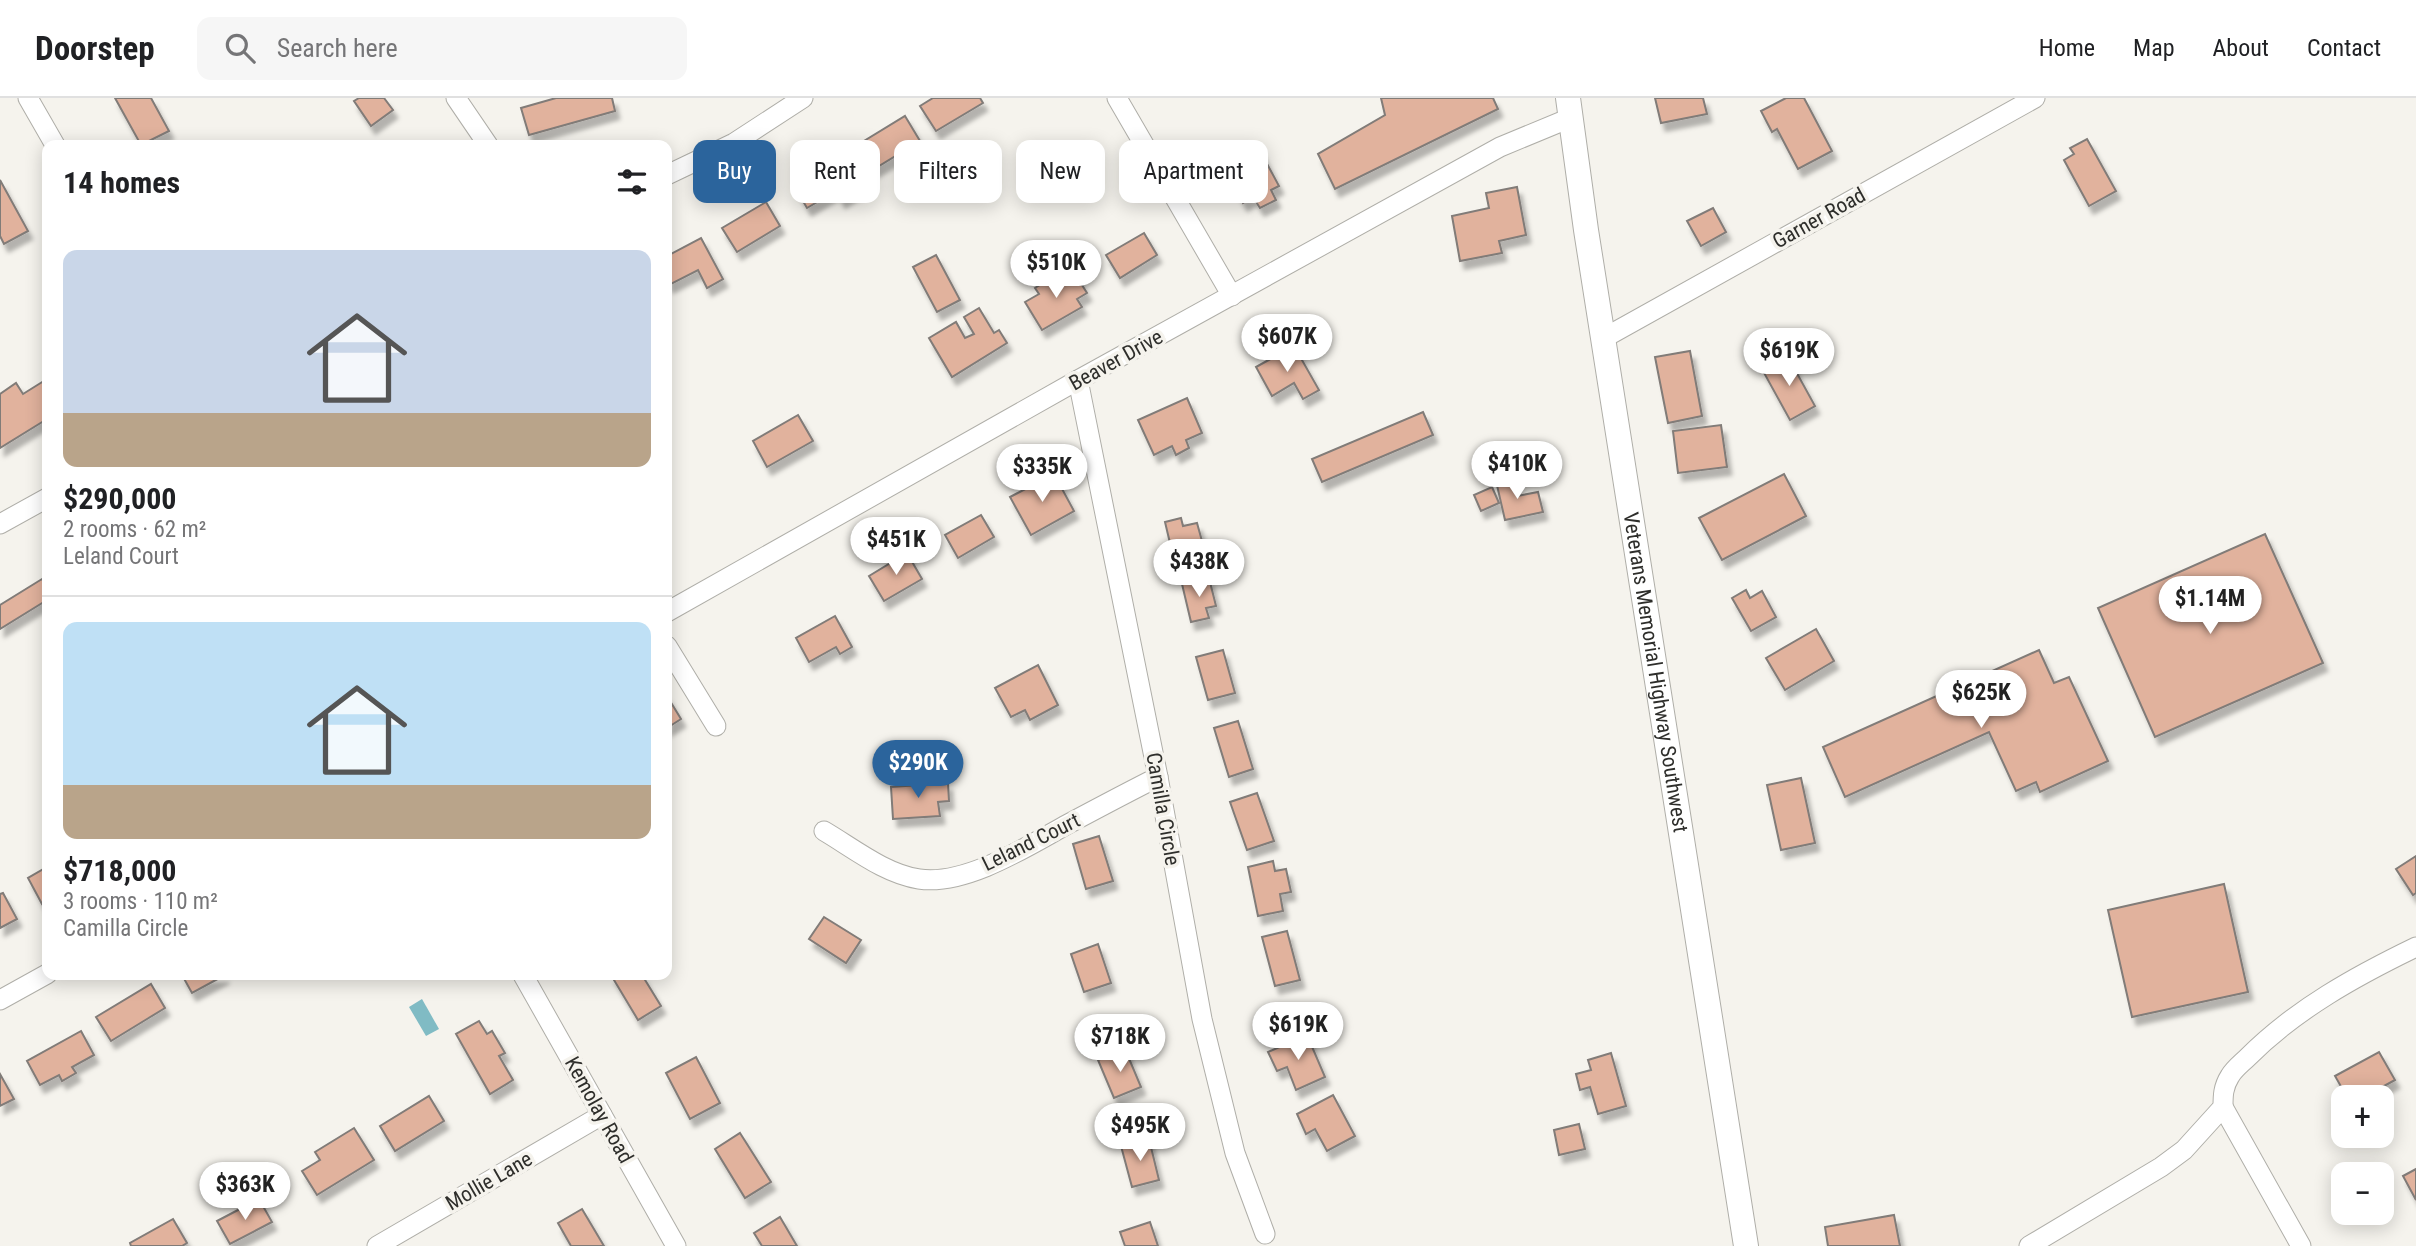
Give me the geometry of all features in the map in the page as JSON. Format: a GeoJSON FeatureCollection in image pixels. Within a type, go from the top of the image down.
{"type":"FeatureCollection","features":[{"type":"Feature","properties":{"kind":"main road","name":"Veterans Memorial Highway Southwest"},"geometry":{"type":"LineString","coordinates":[[1569,108],[1746,1246]]}},
{"type":"Feature","properties":{"kind":"street"},"geometry":{"type":"LineString","coordinates":[[29,98],[52,140]]}},
{"type":"Feature","properties":{"kind":"street"},"geometry":{"type":"LineString","coordinates":[[456,98],[485,140]]}},
{"type":"Feature","properties":{"kind":"street"},"geometry":{"type":"LineString","coordinates":[[672,173],[734,143],[803,98]]}},
{"type":"Feature","properties":{"kind":"street"},"geometry":{"type":"LineString","coordinates":[[1117,98],[1232,296]]}},
{"type":"Feature","properties":{"kind":"street","name":"Garner Road"},"geometry":{"type":"LineString","coordinates":[[1604,338],[2035,98]]}},
{"type":"Feature","properties":{"kind":"street","name":"Beaver Drive"},"geometry":{"type":"LineString","coordinates":[[672,609],[1569,108]]}},
{"type":"Feature","properties":{"kind":"street","name":"Camilla Circle"},"geometry":{"type":"LineString","coordinates":[[1078,380],[1158,777],[1202,1019],[1235,1153],[1265,1234]]}},
{"type":"Feature","properties":{"kind":"street"},"geometry":{"type":"LineString","coordinates":[[0,524],[42,501]]}},
{"type":"Feature","properties":{"kind":"street"},"geometry":{"type":"LineString","coordinates":[[672,654],[716,726]]}},
{"type":"Feature","properties":{"kind":"street","name":"Leland Court"},"geometry":{"type":"LineString","coordinates":[[824,831],[894,872],[920,879],[943,878],[1004,859],[1158,777]]}},
{"type":"Feature","properties":{"kind":"street"},"geometry":{"type":"LineString","coordinates":[[2301,1246],[2223,1108],[2223,1091],[2230,1075],[2266,1040],[2308,1008],[2349,982],[2416,947]]}},
{"type":"Feature","properties":{"kind":"street"},"geometry":{"type":"LineString","coordinates":[[0,1000],[42,977]]}},
{"type":"Feature","properties":{"kind":"street","name":"Kemolay Road"},"geometry":{"type":"LineString","coordinates":[[526,980],[676,1246]]}},
{"type":"Feature","properties":{"kind":"street"},"geometry":{"type":"LineString","coordinates":[[2029,1246],[2161,1167],[2184,1150],[2223,1108]]}},
{"type":"Feature","properties":{"kind":"street","name":"Mollie Lane"},"geometry":{"type":"LineString","coordinates":[[377,1246],[602,1115]]}},
{"type":"Feature","properties":{"kind":"water"},"geometry":{"type":"Polygon","coordinates":[[[422,999],[439,1029],[426,1036],[409,1007],[422,999]]]}},
{"type":"Feature","properties":{"kind":"building"},"geometry":{"type":"Polygon","coordinates":[[[115,98],[151,98],[169,131],[151,140],[138,140],[115,98]]]}},
{"type":"Feature","properties":{"kind":"building"},"geometry":{"type":"Polygon","coordinates":[[[359,98],[384,98],[393,110],[371,126],[354,101],[359,98]]]}},
{"type":"Feature","properties":{"kind":"building"},"geometry":{"type":"Polygon","coordinates":[[[556,98],[612,98],[615,111],[529,135],[521,108],[556,98]]]}},
{"type":"Feature","properties":{"kind":"building"},"geometry":{"type":"Polygon","coordinates":[[[933,98],[980,98],[983,103],[936,131],[920,106],[933,98]]]}},
{"type":"Feature","properties":{"kind":"building"},"geometry":{"type":"Polygon","coordinates":[[[1381,98],[1493,98],[1498,109],[1335,189],[1318,154],[1385,115],[1381,98]]]}},
{"type":"Feature","properties":{"kind":"building"},"geometry":{"type":"Polygon","coordinates":[[[1655,98],[1703,98],[1707,114],[1661,123],[1655,98]]]}},
{"type":"Feature","properties":{"kind":"building"},"geometry":{"type":"Polygon","coordinates":[[[1786,98],[1804,98],[1832,151],[1798,169],[1777,129],[1772,132],[1761,111],[1786,98]]]}},
{"type":"Feature","properties":{"kind":"building"},"geometry":{"type":"Polygon","coordinates":[[[905,116],[919,140],[894,140],[894,157],[880,165],[880,140],[866,140],[905,116]]]}},
{"type":"Feature","properties":{"kind":"building"},"geometry":{"type":"Polygon","coordinates":[[[2087,139],[2116,191],[2089,206],[2064,160],[2074,154],[2070,148],[2087,139]]]}},
{"type":"Feature","properties":{"kind":"building"},"geometry":{"type":"Polygon","coordinates":[[[1268,166],[1279,186],[1271,190],[1276,200],[1260,208],[1257,203],[1268,203],[1268,166]]]}},
{"type":"Feature","properties":{"kind":"building"},"geometry":{"type":"Polygon","coordinates":[[[0,180],[28,231],[4,244],[0,236],[0,180]]]}},
{"type":"Feature","properties":{"kind":"building"},"geometry":{"type":"Polygon","coordinates":[[[1517,187],[1526,235],[1499,241],[1502,253],[1460,261],[1452,216],[1489,208],[1486,193],[1517,187]]]}},
{"type":"Feature","properties":{"kind":"building"},"geometry":{"type":"Polygon","coordinates":[[[764,203],[780,226],[737,252],[722,228],[764,203]]]}},
{"type":"Feature","properties":{"kind":"building"},"geometry":{"type":"Polygon","coordinates":[[[1713,208],[1726,232],[1701,246],[1687,221],[1713,208]]]}},
{"type":"Feature","properties":{"kind":"building"},"geometry":{"type":"Polygon","coordinates":[[[1144,233],[1157,255],[1120,278],[1106,255],[1144,233]]]}},
{"type":"Feature","properties":{"kind":"building"},"geometry":{"type":"Polygon","coordinates":[[[701,238],[723,279],[707,288],[698,270],[672,283],[672,253],[701,238]]]}},
{"type":"Feature","properties":{"kind":"building"},"geometry":{"type":"Polygon","coordinates":[[[936,255],[960,300],[937,312],[913,267],[936,255]]]}},
{"type":"Feature","properties":{"kind":"building"},"geometry":{"type":"Polygon","coordinates":[[[1075,274],[1087,293],[1077,299],[1082,307],[1042,330],[1025,302],[1039,294],[1035,288],[1054,276],[1058,283],[1075,274]]]}},
{"type":"Feature","properties":{"kind":"building"},"geometry":{"type":"Polygon","coordinates":[[[979,308],[994,333],[999,330],[1007,343],[952,377],[929,338],[956,322],[965,338],[974,334],[964,317],[979,308]]]}},
{"type":"Feature","properties":{"kind":"building"},"geometry":{"type":"Polygon","coordinates":[[[1294,346],[1319,390],[1303,399],[1294,383],[1272,396],[1256,367],[1294,346]]]}},
{"type":"Feature","properties":{"kind":"building"},"geometry":{"type":"Polygon","coordinates":[[[1690,351],[1702,416],[1668,423],[1655,357],[1690,351]]]}},
{"type":"Feature","properties":{"kind":"building"},"geometry":{"type":"Polygon","coordinates":[[[1788,357],[1815,406],[1790,420],[1763,371],[1788,357]]]}},
{"type":"Feature","properties":{"kind":"building"},"geometry":{"type":"Polygon","coordinates":[[[42,382],[42,422],[0,448],[0,394],[16,383],[23,394],[42,382]]]}},
{"type":"Feature","properties":{"kind":"building"},"geometry":{"type":"Polygon","coordinates":[[[1187,398],[1202,433],[1186,440],[1189,448],[1176,455],[1172,446],[1154,455],[1138,420],[1187,398]]]}},
{"type":"Feature","properties":{"kind":"building"},"geometry":{"type":"Polygon","coordinates":[[[1423,412],[1433,435],[1322,482],[1312,459],[1423,412]]]}},
{"type":"Feature","properties":{"kind":"building"},"geometry":{"type":"Polygon","coordinates":[[[798,415],[813,441],[767,467],[753,441],[798,415]]]}},
{"type":"Feature","properties":{"kind":"building"},"geometry":{"type":"Polygon","coordinates":[[[1721,425],[1727,467],[1678,473],[1673,431],[1721,425]]]}},
{"type":"Feature","properties":{"kind":"building"},"geometry":{"type":"Polygon","coordinates":[[[1054,474],[1074,511],[1031,535],[1010,497],[1054,474]]]}},
{"type":"Feature","properties":{"kind":"building"},"geometry":{"type":"Polygon","coordinates":[[[1784,474],[1806,516],[1722,560],[1699,518],[1784,474]]]}},
{"type":"Feature","properties":{"kind":"building"},"geometry":{"type":"Polygon","coordinates":[[[1513,477],[1517,496],[1538,492],[1543,512],[1505,520],[1496,481],[1513,477]]]}},
{"type":"Feature","properties":{"kind":"building"},"geometry":{"type":"Polygon","coordinates":[[[1492,487],[1499,503],[1481,511],[1474,495],[1492,487]]]}},
{"type":"Feature","properties":{"kind":"building"},"geometry":{"type":"Polygon","coordinates":[[[981,515],[994,537],[958,558],[945,535],[981,515]]]}},
{"type":"Feature","properties":{"kind":"building"},"geometry":{"type":"Polygon","coordinates":[[[1181,518],[1183,526],[1197,523],[1205,552],[1174,560],[1165,522],[1181,518]]]}},
{"type":"Feature","properties":{"kind":"building"},"geometry":{"type":"Polygon","coordinates":[[[2265,534],[2323,663],[2155,737],[2098,608],[2265,534]]]}},
{"type":"Feature","properties":{"kind":"building"},"geometry":{"type":"Polygon","coordinates":[[[907,553],[922,579],[884,601],[869,576],[907,553]]]}},
{"type":"Feature","properties":{"kind":"building"},"geometry":{"type":"Polygon","coordinates":[[[1209,578],[1216,606],[1206,608],[1209,618],[1191,622],[1182,584],[1209,578]]]}},
{"type":"Feature","properties":{"kind":"building"},"geometry":{"type":"Polygon","coordinates":[[[42,579],[42,603],[0,629],[0,605],[42,579]]]}},
{"type":"Feature","properties":{"kind":"building"},"geometry":{"type":"Polygon","coordinates":[[[1746,590],[1750,598],[1762,591],[1776,617],[1751,631],[1732,598],[1746,590]]]}},
{"type":"Feature","properties":{"kind":"building"},"geometry":{"type":"Polygon","coordinates":[[[835,616],[852,647],[840,654],[836,647],[809,662],[796,638],[835,616]]]}},
{"type":"Feature","properties":{"kind":"building"},"geometry":{"type":"Polygon","coordinates":[[[1816,629],[1834,661],[1785,690],[1766,658],[1816,629]]]}},
{"type":"Feature","properties":{"kind":"building"},"geometry":{"type":"Polygon","coordinates":[[[1223,650],[1235,693],[1208,700],[1196,657],[1223,650]]]}},
{"type":"Feature","properties":{"kind":"building"},"geometry":{"type":"Polygon","coordinates":[[[2039,650],[2054,683],[2069,677],[2108,761],[2040,792],[2036,782],[2016,791],[1989,732],[1845,797],[1823,747],[2039,650]]]}},
{"type":"Feature","properties":{"kind":"building"},"geometry":{"type":"Polygon","coordinates":[[[1038,665],[1058,705],[1030,720],[1025,710],[1011,717],[995,688],[1038,665]]]}},
{"type":"Feature","properties":{"kind":"building"},"geometry":{"type":"Polygon","coordinates":[[[672,704],[681,719],[672,725],[672,704]]]}},
{"type":"Feature","properties":{"kind":"building"},"geometry":{"type":"Polygon","coordinates":[[[1238,721],[1253,769],[1229,777],[1214,728],[1238,721]]]}},
{"type":"Feature","properties":{"kind":"building"},"geometry":{"type":"Polygon","coordinates":[[[1801,778],[1815,843],[1781,850],[1767,785],[1801,778]]]}},
{"type":"Feature","properties":{"kind":"building"},"geometry":{"type":"Polygon","coordinates":[[[948,783],[949,801],[938,802],[940,816],[893,819],[891,787],[948,783]]]}},
{"type":"Feature","properties":{"kind":"building"},"geometry":{"type":"Polygon","coordinates":[[[1257,793],[1274,841],[1247,850],[1230,802],[1257,793]]]}},
{"type":"Feature","properties":{"kind":"building"},"geometry":{"type":"Polygon","coordinates":[[[1099,836],[1113,881],[1086,889],[1073,844],[1099,836]]]}},
{"type":"Feature","properties":{"kind":"building"},"geometry":{"type":"Polygon","coordinates":[[[2416,856],[2416,893],[2413,895],[2396,869],[2416,856]]]}},
{"type":"Feature","properties":{"kind":"building"},"geometry":{"type":"Polygon","coordinates":[[[1273,861],[1275,871],[1286,869],[1291,892],[1280,894],[1283,911],[1258,916],[1248,867],[1273,861]]]}},
{"type":"Feature","properties":{"kind":"building"},"geometry":{"type":"Polygon","coordinates":[[[42,870],[42,904],[28,878],[42,870]]]}},
{"type":"Feature","properties":{"kind":"building"},"geometry":{"type":"Polygon","coordinates":[[[2224,884],[2248,992],[2132,1017],[2108,910],[2224,884]]]}},
{"type":"Feature","properties":{"kind":"building"},"geometry":{"type":"Polygon","coordinates":[[[3,893],[17,919],[0,928],[0,894],[3,893]]]}},
{"type":"Feature","properties":{"kind":"building"},"geometry":{"type":"Polygon","coordinates":[[[824,917],[861,940],[846,963],[809,939],[824,917]]]}},
{"type":"Feature","properties":{"kind":"building"},"geometry":{"type":"Polygon","coordinates":[[[1287,931],[1300,980],[1275,986],[1262,937],[1287,931]]]}},
{"type":"Feature","properties":{"kind":"building"},"geometry":{"type":"Polygon","coordinates":[[[1098,944],[1111,983],[1084,992],[1071,954],[1098,944]]]}},
{"type":"Feature","properties":{"kind":"building"},"geometry":{"type":"Polygon","coordinates":[[[185,980],[216,980],[192,993],[185,980]]]}},
{"type":"Feature","properties":{"kind":"building"},"geometry":{"type":"Polygon","coordinates":[[[614,980],[645,980],[661,1006],[638,1020],[614,980]]]}},
{"type":"Feature","properties":{"kind":"building"},"geometry":{"type":"Polygon","coordinates":[[[151,984],[165,1008],[111,1041],[96,1017],[151,984]]]}},
{"type":"Feature","properties":{"kind":"building"},"geometry":{"type":"Polygon","coordinates":[[[479,1021],[487,1034],[492,1031],[505,1053],[499,1056],[513,1080],[490,1094],[456,1034],[479,1021]]]}},
{"type":"Feature","properties":{"kind":"building"},"geometry":{"type":"Polygon","coordinates":[[[81,1031],[94,1055],[72,1067],[76,1073],[62,1081],[59,1075],[40,1085],[27,1061],[81,1031]]]}},
{"type":"Feature","properties":{"kind":"building"},"geometry":{"type":"Polygon","coordinates":[[[1307,1035],[1325,1077],[1296,1090],[1287,1067],[1277,1071],[1268,1052],[1307,1035]]]}},
{"type":"Feature","properties":{"kind":"building"},"geometry":{"type":"Polygon","coordinates":[[[1125,1049],[1141,1087],[1114,1098],[1098,1060],[1125,1049]]]}},
{"type":"Feature","properties":{"kind":"building"},"geometry":{"type":"Polygon","coordinates":[[[2379,1052],[2395,1080],[2386,1085],[2340,1085],[2335,1076],[2379,1052]]]}},
{"type":"Feature","properties":{"kind":"building"},"geometry":{"type":"Polygon","coordinates":[[[1611,1053],[1626,1106],[1598,1114],[1590,1087],[1580,1090],[1576,1074],[1591,1070],[1588,1060],[1611,1053]]]}},
{"type":"Feature","properties":{"kind":"building"},"geometry":{"type":"Polygon","coordinates":[[[696,1057],[720,1103],[690,1119],[666,1073],[696,1057]]]}},
{"type":"Feature","properties":{"kind":"building"},"geometry":{"type":"Polygon","coordinates":[[[0,1074],[14,1099],[0,1106],[0,1074]]]}},
{"type":"Feature","properties":{"kind":"building"},"geometry":{"type":"Polygon","coordinates":[[[1333,1095],[1355,1136],[1327,1151],[1315,1129],[1306,1134],[1297,1114],[1333,1095]]]}},
{"type":"Feature","properties":{"kind":"building"},"geometry":{"type":"Polygon","coordinates":[[[429,1096],[444,1121],[395,1151],[380,1126],[429,1096]]]}},
{"type":"Feature","properties":{"kind":"building"},"geometry":{"type":"Polygon","coordinates":[[[1579,1124],[1585,1149],[1559,1155],[1554,1130],[1579,1124]]]}},
{"type":"Feature","properties":{"kind":"building"},"geometry":{"type":"Polygon","coordinates":[[[354,1128],[374,1160],[317,1195],[302,1171],[320,1160],[315,1152],[354,1128]]]}},
{"type":"Feature","properties":{"kind":"building"},"geometry":{"type":"Polygon","coordinates":[[[740,1133],[771,1182],[745,1198],[715,1149],[740,1133]]]}},
{"type":"Feature","properties":{"kind":"building"},"geometry":{"type":"Polygon","coordinates":[[[1149,1139],[1159,1180],[1132,1187],[1121,1146],[1149,1139]]]}},
{"type":"Feature","properties":{"kind":"building"},"geometry":{"type":"Polygon","coordinates":[[[2416,1169],[2416,1200],[2403,1176],[2416,1169]]]}},
{"type":"Feature","properties":{"kind":"building"},"geometry":{"type":"Polygon","coordinates":[[[259,1199],[272,1222],[230,1244],[217,1221],[259,1199]]]}},
{"type":"Feature","properties":{"kind":"building"},"geometry":{"type":"Polygon","coordinates":[[[582,1209],[604,1246],[571,1246],[558,1223],[582,1209]]]}},
{"type":"Feature","properties":{"kind":"building"},"geometry":{"type":"Polygon","coordinates":[[[1894,1215],[1900,1246],[1828,1246],[1825,1227],[1894,1215]]]}},
{"type":"Feature","properties":{"kind":"building"},"geometry":{"type":"Polygon","coordinates":[[[780,1217],[797,1246],[762,1246],[754,1233],[780,1217]]]}},
{"type":"Feature","properties":{"kind":"building"},"geometry":{"type":"Polygon","coordinates":[[[173,1219],[187,1243],[182,1246],[131,1246],[130,1243],[173,1219]]]}},
{"type":"Feature","properties":{"kind":"building"},"geometry":{"type":"Polygon","coordinates":[[[1150,1222],[1158,1246],[1125,1246],[1120,1232],[1150,1222]]]}}]}
